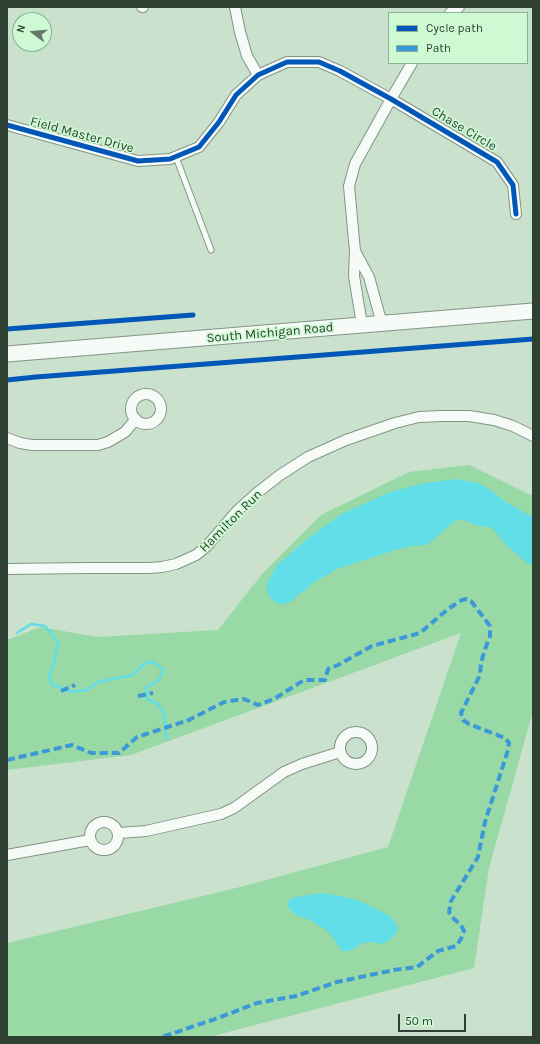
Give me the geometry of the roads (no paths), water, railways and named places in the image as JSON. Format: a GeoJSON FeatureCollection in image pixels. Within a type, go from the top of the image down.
{"type":"FeatureCollection","features":[{"type":"Feature","properties":{"kind":"main road","name":"South Michigan Road"},"geometry":{"type":"LineString","coordinates":[[7,354],[533,311]]}},
{"type":"Feature","properties":{"kind":"street"},"geometry":{"type":"LineString","coordinates":[[235,7],[246,56],[258,75]]}},
{"type":"Feature","properties":{"kind":"street","name":"Field Master Drive"},"geometry":{"type":"LineString","coordinates":[[7,125],[138,161],[170,159],[199,147],[219,122],[236,95],[258,75],[286,62],[319,62],[340,71],[391,99]]}},
{"type":"Feature","properties":{"kind":"street"},"geometry":{"type":"LineString","coordinates":[[362,325],[354,276],[355,251],[349,186],[355,164],[411,64]]}},
{"type":"Feature","properties":{"kind":"street","name":"Chase Circle"},"geometry":{"type":"LineString","coordinates":[[391,99],[497,162],[513,185],[516,214]]}},
{"type":"Feature","properties":{"kind":"street"},"geometry":{"type":"LineString","coordinates":[[355,251],[369,277],[382,324]]}},
{"type":"Feature","properties":{"kind":"street","name":"Hamilton Run"},"geometry":{"type":"LineString","coordinates":[[7,569],[149,568],[176,564],[196,555],[207,546],[242,506],[280,475],[308,457],[346,440],[395,423],[419,417],[470,416],[494,420],[513,426],[533,436]]}},
{"type":"Feature","properties":{"kind":"street"},"geometry":{"type":"LineString","coordinates":[[7,438],[20,443],[32,445],[98,445],[108,442],[125,432],[136,419]]}},
{"type":"Feature","properties":{"kind":"street"},"geometry":{"type":"LineString","coordinates":[[119,833],[146,831],[220,814],[234,808],[284,772],[302,764],[340,752]]}},
{"type":"Feature","properties":{"kind":"street"},"geometry":{"type":"LineString","coordinates":[[101,822],[106,822],[114,826],[119,833],[117,843],[110,850],[105,851],[95,848],[90,840],[91,830],[101,822]]}},
{"type":"Feature","properties":{"kind":"street"},"geometry":{"type":"LineString","coordinates":[[7,855],[90,840]]}},
{"type":"Feature","properties":{"kind":"lane"},"geometry":{"type":"LineString","coordinates":[[176,157],[211,250]]}},
{"type":"Feature","properties":{"kind":"water"},"geometry":{"type":"Polygon","coordinates":[[[456,479],[478,483],[492,491],[507,503],[533,517],[533,565],[528,564],[504,543],[494,530],[489,527],[478,526],[469,522],[456,520],[427,545],[411,546],[395,550],[337,569],[311,584],[305,591],[299,594],[292,601],[282,605],[272,600],[267,592],[267,583],[277,565],[307,539],[340,515],[390,492],[425,483],[456,479]]]}},
{"type":"Feature","properties":{"kind":"water"},"geometry":{"type":"Polygon","coordinates":[[[320,893],[360,901],[390,916],[398,927],[397,932],[391,939],[383,944],[372,942],[363,943],[350,951],[342,951],[332,936],[325,929],[294,914],[288,907],[288,902],[292,898],[320,893]]]}},
{"type":"Feature","properties":{"kind":"waterway"},"geometry":{"type":"LineString","coordinates":[[17,633],[31,624],[45,626],[58,642],[55,660],[49,676],[52,684],[70,692],[87,690],[98,682],[133,675],[145,663],[153,662],[163,669],[159,680],[146,688],[147,699],[158,704],[164,714],[167,739]]}}]}
